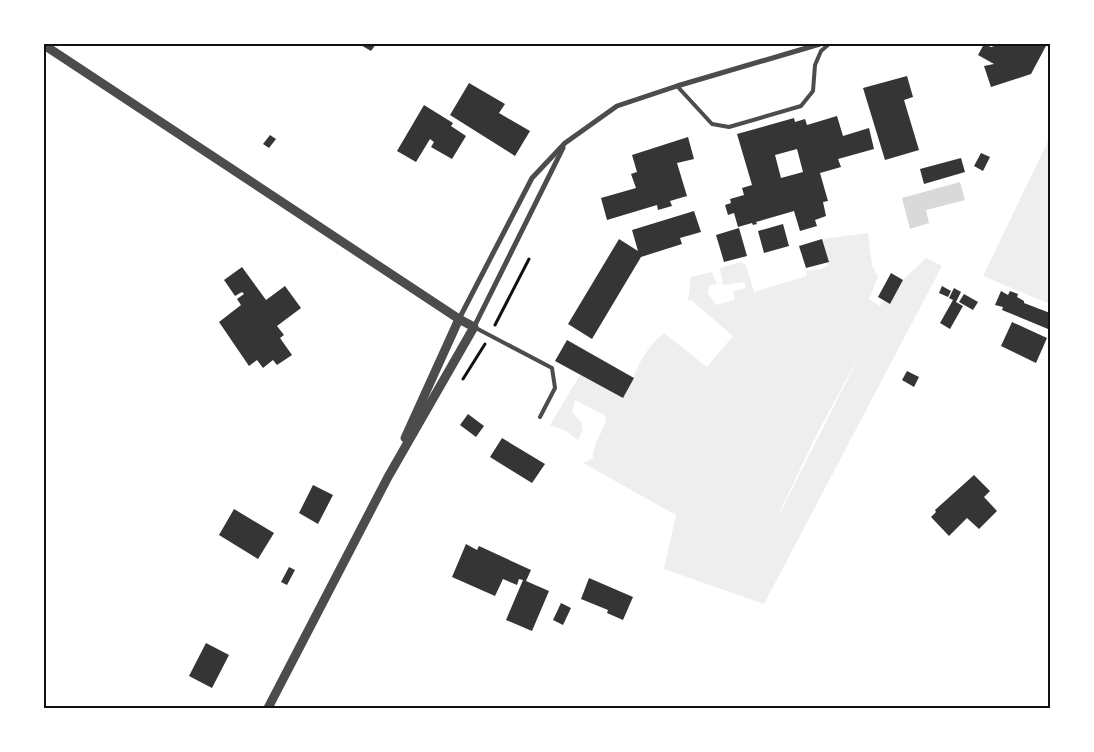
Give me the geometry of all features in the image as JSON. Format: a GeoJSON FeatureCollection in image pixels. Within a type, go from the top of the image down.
{"type":"FeatureCollection","features":[{"type":"Feature","properties":{"kind":"street"},"geometry":{"type":"LineString","coordinates":[[388,477],[459,319],[532,178],[566,143],[617,106],[677,86],[820,44]]}},
{"type":"Feature","properties":{"kind":"street"},"geometry":{"type":"LineString","coordinates":[[44,45],[459,319],[474,327]]}},
{"type":"Feature","properties":{"kind":"street"},"geometry":{"type":"LineString","coordinates":[[268,708],[388,477],[474,327],[566,143]]}},
{"type":"Feature","properties":{"kind":"lane"},"geometry":{"type":"LineString","coordinates":[[677,86],[712,124],[729,127],[801,106],[813,92],[815,65],[821,51],[829,44]]}},
{"type":"Feature","properties":{"kind":"lane"},"geometry":{"type":"LineString","coordinates":[[474,327],[552,368],[555,388],[540,417]]}},
{"type":"Feature","properties":{"kind":"shaded area"},"geometry":{"type":"Polygon","coordinates":[[[1050,137],[1050,304],[983,276],[1050,137]]]}},
{"type":"Feature","properties":{"kind":"shaded area"},"geometry":{"type":"Polygon","coordinates":[[[960,182],[965,200],[926,210],[929,223],[910,229],[902,198],[960,182]]]}},
{"type":"Feature","properties":{"kind":"shaded area"},"geometry":{"type":"Polygon","coordinates":[[[868,233],[872,265],[878,277],[869,299],[880,306],[884,301],[890,304],[903,280],[926,258],[942,266],[764,604],[664,569],[676,515],[583,463],[593,458],[594,448],[606,419],[604,415],[575,400],[572,412],[581,422],[583,430],[578,440],[566,431],[550,425],[580,375],[623,398],[649,348],[664,333],[707,367],[733,336],[691,300],[688,301],[691,277],[712,272],[717,284],[709,285],[708,293],[716,305],[735,300],[733,291],[746,288],[744,282],[723,285],[720,268],[741,262],[746,265],[754,292],[807,276],[806,271],[822,269],[828,265],[822,239],[868,233]],[[867,341],[817,434],[781,511],[867,341]]]}},
{"type":"Feature","properties":{"kind":"building"},"geometry":{"type":"Polygon","coordinates":[[[359,44],[376,44],[371,51],[359,44]]]}},
{"type":"Feature","properties":{"kind":"building"},"geometry":{"type":"Polygon","coordinates":[[[984,44],[991,47],[1001,44],[1047,44],[1031,74],[991,87],[984,66],[994,64],[978,55],[984,44]]]}},
{"type":"Feature","properties":{"kind":"building"},"geometry":{"type":"Polygon","coordinates":[[[907,76],[913,97],[904,100],[919,150],[885,160],[863,88],[907,76]]]}},
{"type":"Feature","properties":{"kind":"building"},"geometry":{"type":"Polygon","coordinates":[[[469,83],[505,104],[499,113],[530,131],[515,156],[450,115],[469,83]]]}},
{"type":"Feature","properties":{"kind":"building"},"geometry":{"type":"Polygon","coordinates":[[[424,105],[453,123],[451,126],[466,136],[452,159],[431,147],[434,142],[430,139],[416,162],[397,151],[424,105]]]}},
{"type":"Feature","properties":{"kind":"building"},"geometry":{"type":"Polygon","coordinates":[[[837,116],[843,136],[869,128],[874,149],[838,159],[841,167],[820,173],[828,201],[823,202],[826,216],[815,220],[817,226],[800,231],[794,211],[756,222],[757,224],[753,225],[752,223],[738,227],[734,213],[728,215],[725,205],[731,203],[730,199],[744,195],[742,188],[752,185],[737,134],[794,118],[795,122],[805,119],[807,125],[837,116]],[[797,149],[775,155],[781,178],[803,172],[797,149]]]}},
{"type":"Feature","properties":{"kind":"building"},"geometry":{"type":"Polygon","coordinates":[[[270,135],[276,139],[269,148],[263,144],[270,135]]]}},
{"type":"Feature","properties":{"kind":"building"},"geometry":{"type":"Polygon","coordinates":[[[688,137],[694,159],[677,163],[687,196],[670,201],[672,206],[658,210],[657,205],[607,220],[601,198],[636,188],[631,174],[637,172],[632,155],[688,137]]]}},
{"type":"Feature","properties":{"kind":"building"},"geometry":{"type":"Polygon","coordinates":[[[981,153],[990,157],[983,171],[974,166],[981,153]]]}},
{"type":"Feature","properties":{"kind":"building"},"geometry":{"type":"Polygon","coordinates":[[[961,158],[965,172],[924,184],[920,169],[961,158]]]}},
{"type":"Feature","properties":{"kind":"building"},"geometry":{"type":"Polygon","coordinates":[[[694,211],[701,232],[680,238],[682,244],[641,257],[592,339],[568,324],[619,239],[638,251],[632,230],[694,211]]]}},
{"type":"Feature","properties":{"kind":"building"},"geometry":{"type":"Polygon","coordinates":[[[783,224],[789,246],[764,253],[758,231],[783,224]]]}},
{"type":"Feature","properties":{"kind":"building"},"geometry":{"type":"Polygon","coordinates":[[[739,228],[747,256],[724,262],[716,235],[739,228]]]}},
{"type":"Feature","properties":{"kind":"building"},"geometry":{"type":"Polygon","coordinates":[[[822,239],[829,262],[806,268],[799,246],[822,239]]]}},
{"type":"Feature","properties":{"kind":"building"},"geometry":{"type":"Polygon","coordinates":[[[242,267],[266,300],[285,286],[301,308],[277,326],[284,335],[280,338],[292,355],[277,365],[273,360],[263,368],[257,360],[249,366],[219,322],[241,305],[237,299],[244,294],[242,292],[235,296],[224,280],[242,267]]]}},
{"type":"Feature","properties":{"kind":"building"},"geometry":{"type":"Polygon","coordinates":[[[891,273],[903,280],[890,304],[878,297],[891,273]]]}},
{"type":"Feature","properties":{"kind":"building"},"geometry":{"type":"Polygon","coordinates":[[[942,286],[951,291],[948,297],[939,293],[942,286]]]}},
{"type":"Feature","properties":{"kind":"building"},"geometry":{"type":"Polygon","coordinates":[[[954,288],[961,292],[956,302],[963,306],[950,329],[940,323],[953,300],[949,298],[954,288]]]}},
{"type":"Feature","properties":{"kind":"building"},"geometry":{"type":"Polygon","coordinates":[[[1001,291],[1008,295],[1010,291],[1018,294],[1017,297],[1024,301],[1024,303],[1050,313],[1048,329],[1002,310],[1003,307],[995,305],[1001,291]]]}},
{"type":"Feature","properties":{"kind":"building"},"geometry":{"type":"Polygon","coordinates":[[[964,294],[978,302],[973,310],[959,302],[964,294]]]}},
{"type":"Feature","properties":{"kind":"building"},"geometry":{"type":"Polygon","coordinates":[[[1012,322],[1047,338],[1036,363],[1001,346],[1012,322]]]}},
{"type":"Feature","properties":{"kind":"building"},"geometry":{"type":"Polygon","coordinates":[[[567,340],[634,378],[623,398],[555,361],[567,340]]]}},
{"type":"Feature","properties":{"kind":"building"},"geometry":{"type":"Polygon","coordinates":[[[907,371],[919,377],[914,387],[902,380],[907,371]]]}},
{"type":"Feature","properties":{"kind":"building"},"geometry":{"type":"Polygon","coordinates":[[[468,414],[484,426],[476,437],[460,425],[468,414]]]}},
{"type":"Feature","properties":{"kind":"building"},"geometry":{"type":"Polygon","coordinates":[[[502,438],[545,464],[532,483],[490,457],[502,438]]]}},
{"type":"Feature","properties":{"kind":"building"},"geometry":{"type":"Polygon","coordinates":[[[974,475],[990,491],[984,497],[997,511],[979,529],[967,518],[949,536],[931,517],[936,512],[935,510],[974,475]]]}},
{"type":"Feature","properties":{"kind":"building"},"geometry":{"type":"Polygon","coordinates":[[[313,485],[333,495],[318,524],[299,513],[313,485]]]}},
{"type":"Feature","properties":{"kind":"building"},"geometry":{"type":"Polygon","coordinates":[[[234,509],[274,533],[258,559],[219,535],[234,509]]]}},
{"type":"Feature","properties":{"kind":"building"},"geometry":{"type":"Polygon","coordinates":[[[466,544],[477,550],[479,546],[531,570],[526,581],[549,591],[532,631],[506,620],[523,580],[519,579],[517,585],[503,579],[495,596],[452,577],[466,544]]]}},
{"type":"Feature","properties":{"kind":"building"},"geometry":{"type":"Polygon","coordinates":[[[289,567],[295,570],[287,585],[281,582],[289,567]]]}},
{"type":"Feature","properties":{"kind":"building"},"geometry":{"type":"Polygon","coordinates":[[[589,578],[633,597],[623,620],[607,613],[608,610],[581,599],[589,578]]]}},
{"type":"Feature","properties":{"kind":"building"},"geometry":{"type":"Polygon","coordinates":[[[561,603],[571,608],[563,625],[553,620],[561,603]]]}},
{"type":"Feature","properties":{"kind":"building"},"geometry":{"type":"Polygon","coordinates":[[[206,643],[229,655],[212,688],[189,676],[206,643]]]}}]}
